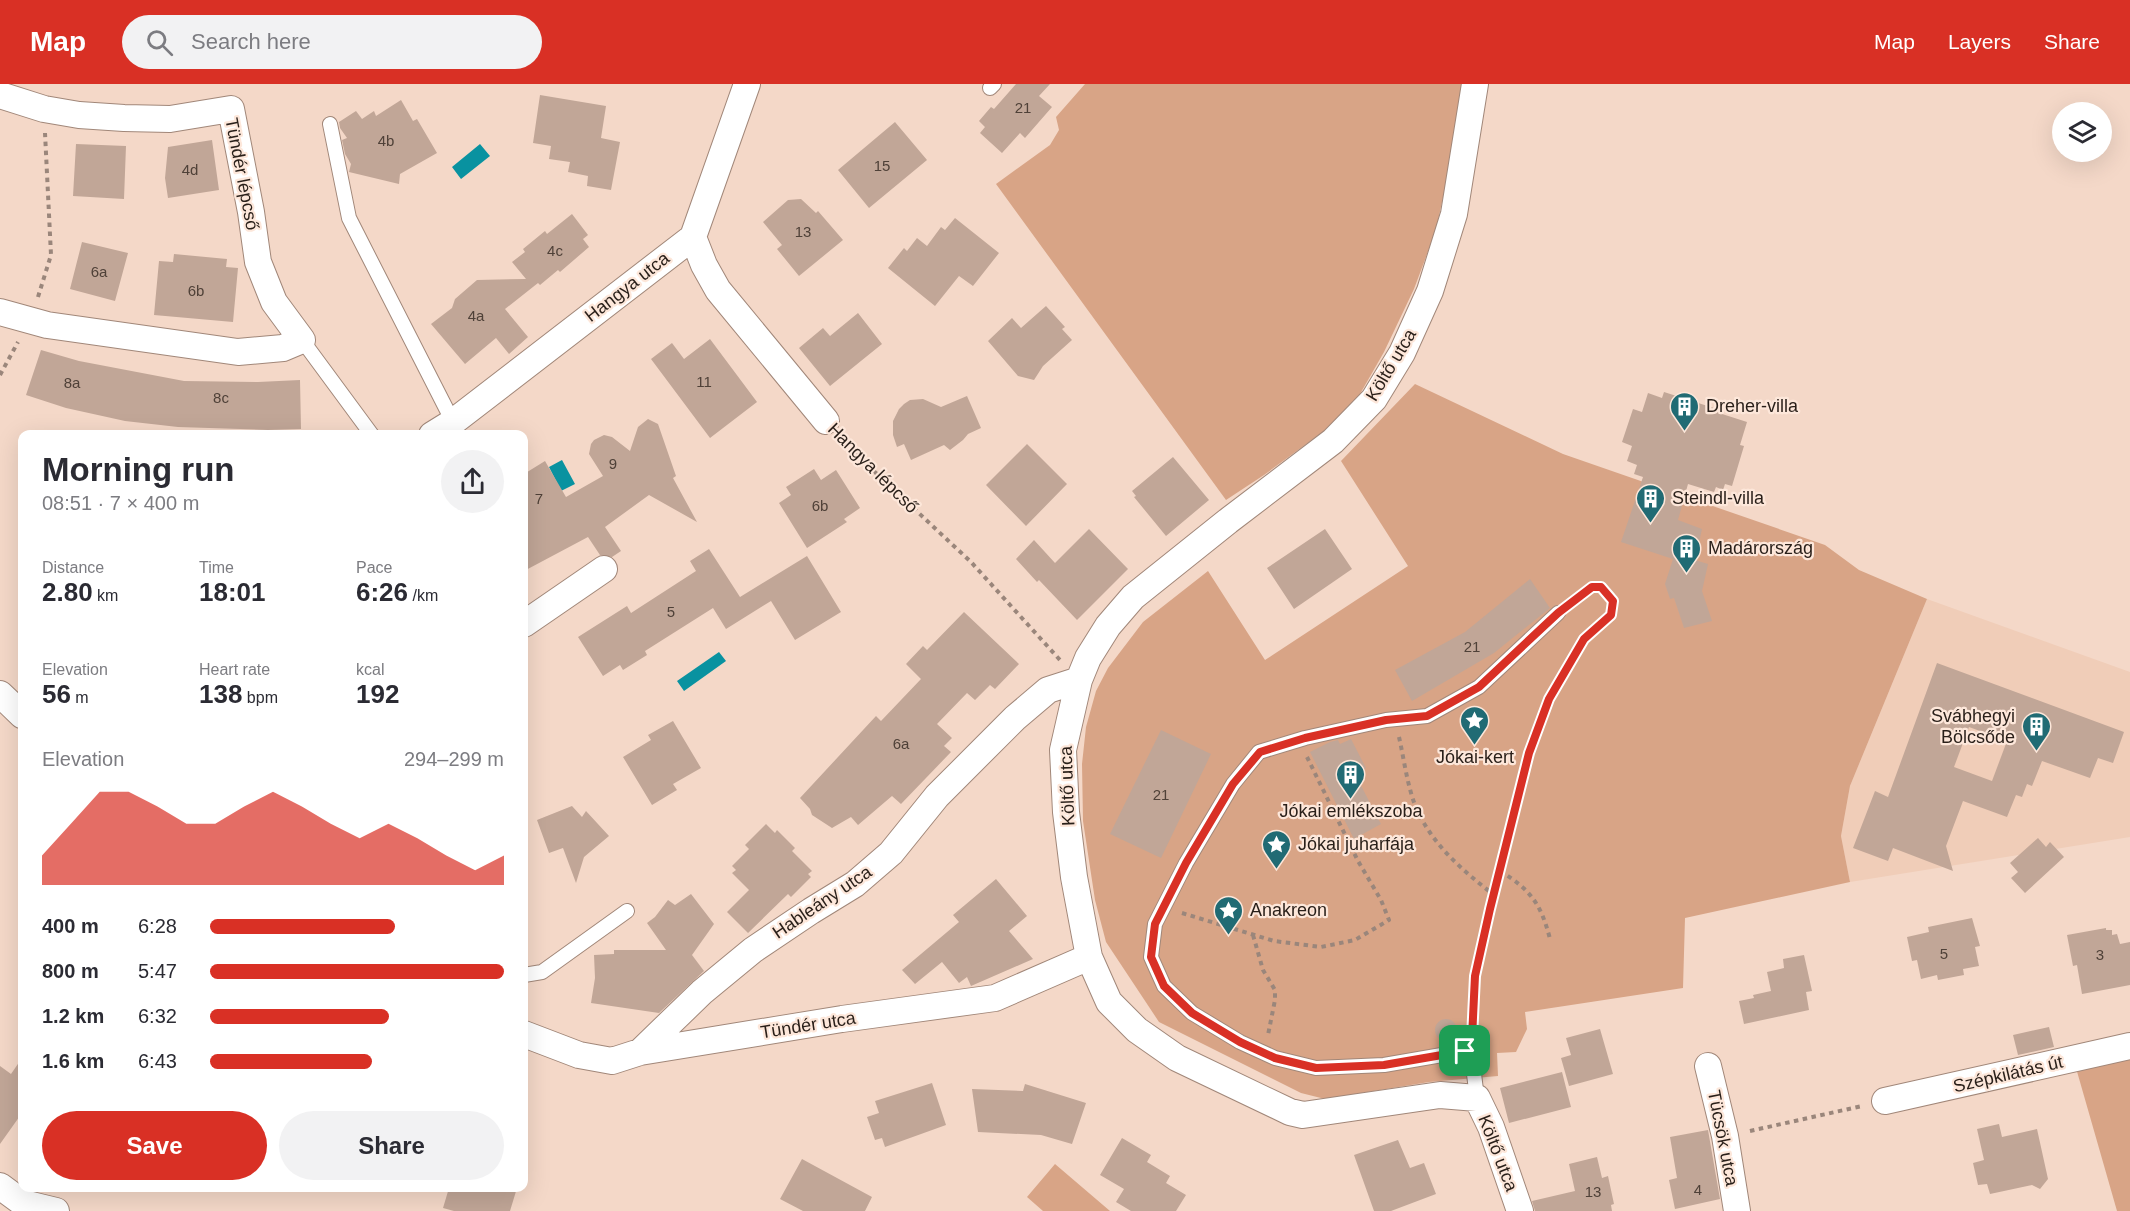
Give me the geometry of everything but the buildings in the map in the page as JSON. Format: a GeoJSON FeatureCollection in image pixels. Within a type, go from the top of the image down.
{"type":"FeatureCollection","features":[{"type":"Feature","properties":{"kind":"street"},"geometry":{"type":"LineString","coordinates":[[693,237],[747,84]]}},
{"type":"Feature","properties":{"kind":"street","name":"Költő utca"},"geometry":{"type":"LineString","coordinates":[[1475,84],[1454,214],[1430,291],[1402,353],[1374,399],[1333,441],[1133,597],[1108,626],[1088,658],[1079,680],[1063,750],[1066,812],[1074,877],[1089,957],[1109,1002],[1137,1030],[1177,1058],[1290,1112],[1303,1115],[1440,1095],[1477,1098],[1491,1127],[1520,1211]]}},
{"type":"Feature","properties":{"kind":"street","name":"Tündér lépcső"},"geometry":{"type":"LineString","coordinates":[[0,95],[44,109],[79,115],[170,119],[231,109],[258,262],[274,302],[302,340]]}},
{"type":"Feature","properties":{"kind":"street","name":"Hangya lépcső"},"geometry":{"type":"LineString","coordinates":[[693,237],[704,265],[718,290],[826,421]]}},
{"type":"Feature","properties":{"kind":"street","name":"Hangya utca"},"geometry":{"type":"LineString","coordinates":[[442,428],[693,237]]}},
{"type":"Feature","properties":{"kind":"street"},"geometry":{"type":"LineString","coordinates":[[0,312],[47,325],[238,352],[284,348],[302,340]]}},
{"type":"Feature","properties":{"kind":"street"},"geometry":{"type":"LineString","coordinates":[[528,621],[604,569]]}},
{"type":"Feature","properties":{"kind":"street","name":"Hableány utca"},"geometry":{"type":"LineString","coordinates":[[640,1052],[702,992],[753,950],[855,884],[891,853],[937,796],[1015,718],[1048,690],[1079,680]]}},
{"type":"Feature","properties":{"kind":"street"},"geometry":{"type":"LineString","coordinates":[[9,692],[18,708]]}},
{"type":"Feature","properties":{"kind":"street","name":"Tündér utca"},"geometry":{"type":"LineString","coordinates":[[528,1036],[579,1055],[612,1061],[640,1052],[842,1019],[995,998],[1089,957]]}},
{"type":"Feature","properties":{"kind":"street","name":"Szépkilátás út"},"geometry":{"type":"LineString","coordinates":[[1873,1104],[2130,1047]]}},
{"type":"Feature","properties":{"kind":"street","name":"Tücsök utca"},"geometry":{"type":"LineString","coordinates":[[1708,1066],[1725,1136],[1737,1211]]}},
{"type":"Feature","properties":{"kind":"street"},"geometry":{"type":"LineString","coordinates":[[0,1186],[26,1201],[56,1211]]}},
{"type":"Feature","properties":{"kind":"lane"},"geometry":{"type":"LineString","coordinates":[[330,124],[349,218],[442,428]]}},
{"type":"Feature","properties":{"kind":"lane","name":"Tündér lépcső"},"geometry":{"type":"LineString","coordinates":[[302,340],[368,430]]}},
{"type":"Feature","properties":{"kind":"lane"},"geometry":{"type":"LineString","coordinates":[[1477,1098],[1473,1066],[1465,1051],[1384,1065],[1316,1068],[1275,1058],[1240,1042],[1192,1013],[1164,986],[1151,957],[1155,924],[1186,863],[1233,784],[1260,752],[1395,719],[1427,716],[1479,687],[1558,613]]}},
{"type":"Feature","properties":{"kind":"lane"},"geometry":{"type":"LineString","coordinates":[[528,974],[542,972],[627,911]]}},
{"type":"Feature","properties":{"kind":"path"},"geometry":{"type":"LineString","coordinates":[[0,375],[29,319],[51,255],[44,109]]}},
{"type":"Feature","properties":{"kind":"path","name":"Hangya lépcső"},"geometry":{"type":"LineString","coordinates":[[826,421],[861,459],[970,562],[1079,680]]}},
{"type":"Feature","properties":{"kind":"path"},"geometry":{"type":"LineString","coordinates":[[1465,1051],[1472,1038],[1475,976],[1529,753],[1549,699],[1584,639],[1611,615],[1613,601],[1601,587],[1592,587],[1558,613]]}},
{"type":"Feature","properties":{"kind":"path"},"geometry":{"type":"LineString","coordinates":[[1395,719],[1414,803],[1427,830],[1444,852],[1494,895]]}},
{"type":"Feature","properties":{"kind":"path"},"geometry":{"type":"LineString","coordinates":[[1164,907],[1274,941],[1321,947],[1355,940],[1389,920],[1381,900],[1358,861],[1298,741]]}},
{"type":"Feature","properties":{"kind":"path"},"geometry":{"type":"LineString","coordinates":[[1500,871],[1522,885],[1532,896],[1544,918],[1550,939]]}},
{"type":"Feature","properties":{"kind":"path"},"geometry":{"type":"LineString","coordinates":[[1254,935],[1263,970],[1275,990],[1271,1025],[1262,1052]]}},
{"type":"Feature","properties":{"kind":"path"},"geometry":{"type":"LineString","coordinates":[[1740,1133],[1873,1104]]}},
{"type":"Feature","properties":{"kind":"shaded area"},"geometry":{"type":"Polygon","coordinates":[[[1085,84],[1462,84],[1447,179],[1436,230],[1414,289],[1384,352],[1360,394],[1324,431],[1226,500],[996,184],[1050,145],[1059,130],[1056,117],[1085,84]]]}},
{"type":"Feature","properties":{"kind":"shaded area","name":"Jókai-kert"},"geometry":{"type":"Polygon","coordinates":[[[1415,384],[1563,454],[1825,545],[1859,570],[1927,599],[1850,786],[1841,836],[1850,882],[1685,918],[1683,988],[1525,1012],[1527,1029],[1516,1052],[1497,1053],[1498,1076],[1429,1082],[1325,1099],[1301,1093],[1159,1022],[1106,942],[1095,900],[1083,821],[1082,764],[1086,727],[1096,691],[1108,668],[1143,622],[1208,571],[1265,660],[1408,566],[1341,461],[1415,384]]]}},
{"type":"Feature","properties":{"kind":"shaded area"},"geometry":{"type":"Polygon","coordinates":[[[1927,599],[2130,672],[2130,837],[1850,882],[1841,836],[1850,786],[1927,599]]]}},
{"type":"Feature","properties":{"kind":"shaded area"},"geometry":{"type":"Polygon","coordinates":[[[2130,1057],[2130,1211],[2117,1211],[2076,1068],[2130,1057]]]}},
{"type":"Feature","properties":{"kind":"shaded area"},"geometry":{"type":"Polygon","coordinates":[[[1055,1164],[1110,1211],[1043,1211],[1027,1197],[1055,1164]]]}},
{"type":"Feature","properties":{"kind":"water"},"geometry":{"type":"Polygon","coordinates":[[[480,144],[490,156],[461,179],[452,167],[480,144]]]}},
{"type":"Feature","properties":{"kind":"water"},"geometry":{"type":"Polygon","coordinates":[[[562,460],[575,484],[561,491],[549,467],[562,460]]]}},
{"type":"Feature","properties":{"kind":"water"},"geometry":{"type":"Polygon","coordinates":[[[719,652],[726,661],[684,691],[677,681],[719,652]]]}},
{"type":"Feature","properties":{"kind":"place","name":"Dreher-villa"},"geometry":{"type":"Point","coordinates":[1685,432]}},
{"type":"Feature","properties":{"kind":"place","name":"Steindl-villa"},"geometry":{"type":"Point","coordinates":[1651,524]}},
{"type":"Feature","properties":{"kind":"place","name":"Madárország"},"geometry":{"type":"Point","coordinates":[1687,574]}},
{"type":"Feature","properties":{"kind":"place","name":"Jókai-kert"},"geometry":{"type":"Point","coordinates":[1475,746]}},
{"type":"Feature","properties":{"kind":"place","name":"Svábhegyi Bölcsőde"},"geometry":{"type":"Point","coordinates":[2036,752]}},
{"type":"Feature","properties":{"kind":"place","name":"Jókai emlékszoba"},"geometry":{"type":"Point","coordinates":[1351,800]}},
{"type":"Feature","properties":{"kind":"place","name":"Jókai juharfája"},"geometry":{"type":"Point","coordinates":[1277,870]}},
{"type":"Feature","properties":{"kind":"place","name":"Anakreon"},"geometry":{"type":"Point","coordinates":[1229,936]}},
{"type":"Feature","properties":{"kind":"route"},"geometry":{"type":"LineString","coordinates":[[1592,587],[1601,587],[1613,601],[1611,615],[1584,639],[1549,699],[1529,753],[1475,976],[1472,1038],[1465,1051],[1384,1065],[1316,1068],[1275,1058],[1240,1042],[1192,1013],[1164,986],[1151,957],[1155,924],[1186,863],[1233,784],[1260,752],[1305,738],[1386,720],[1427,716],[1479,687],[1558,613],[1592,587]]}}]}
